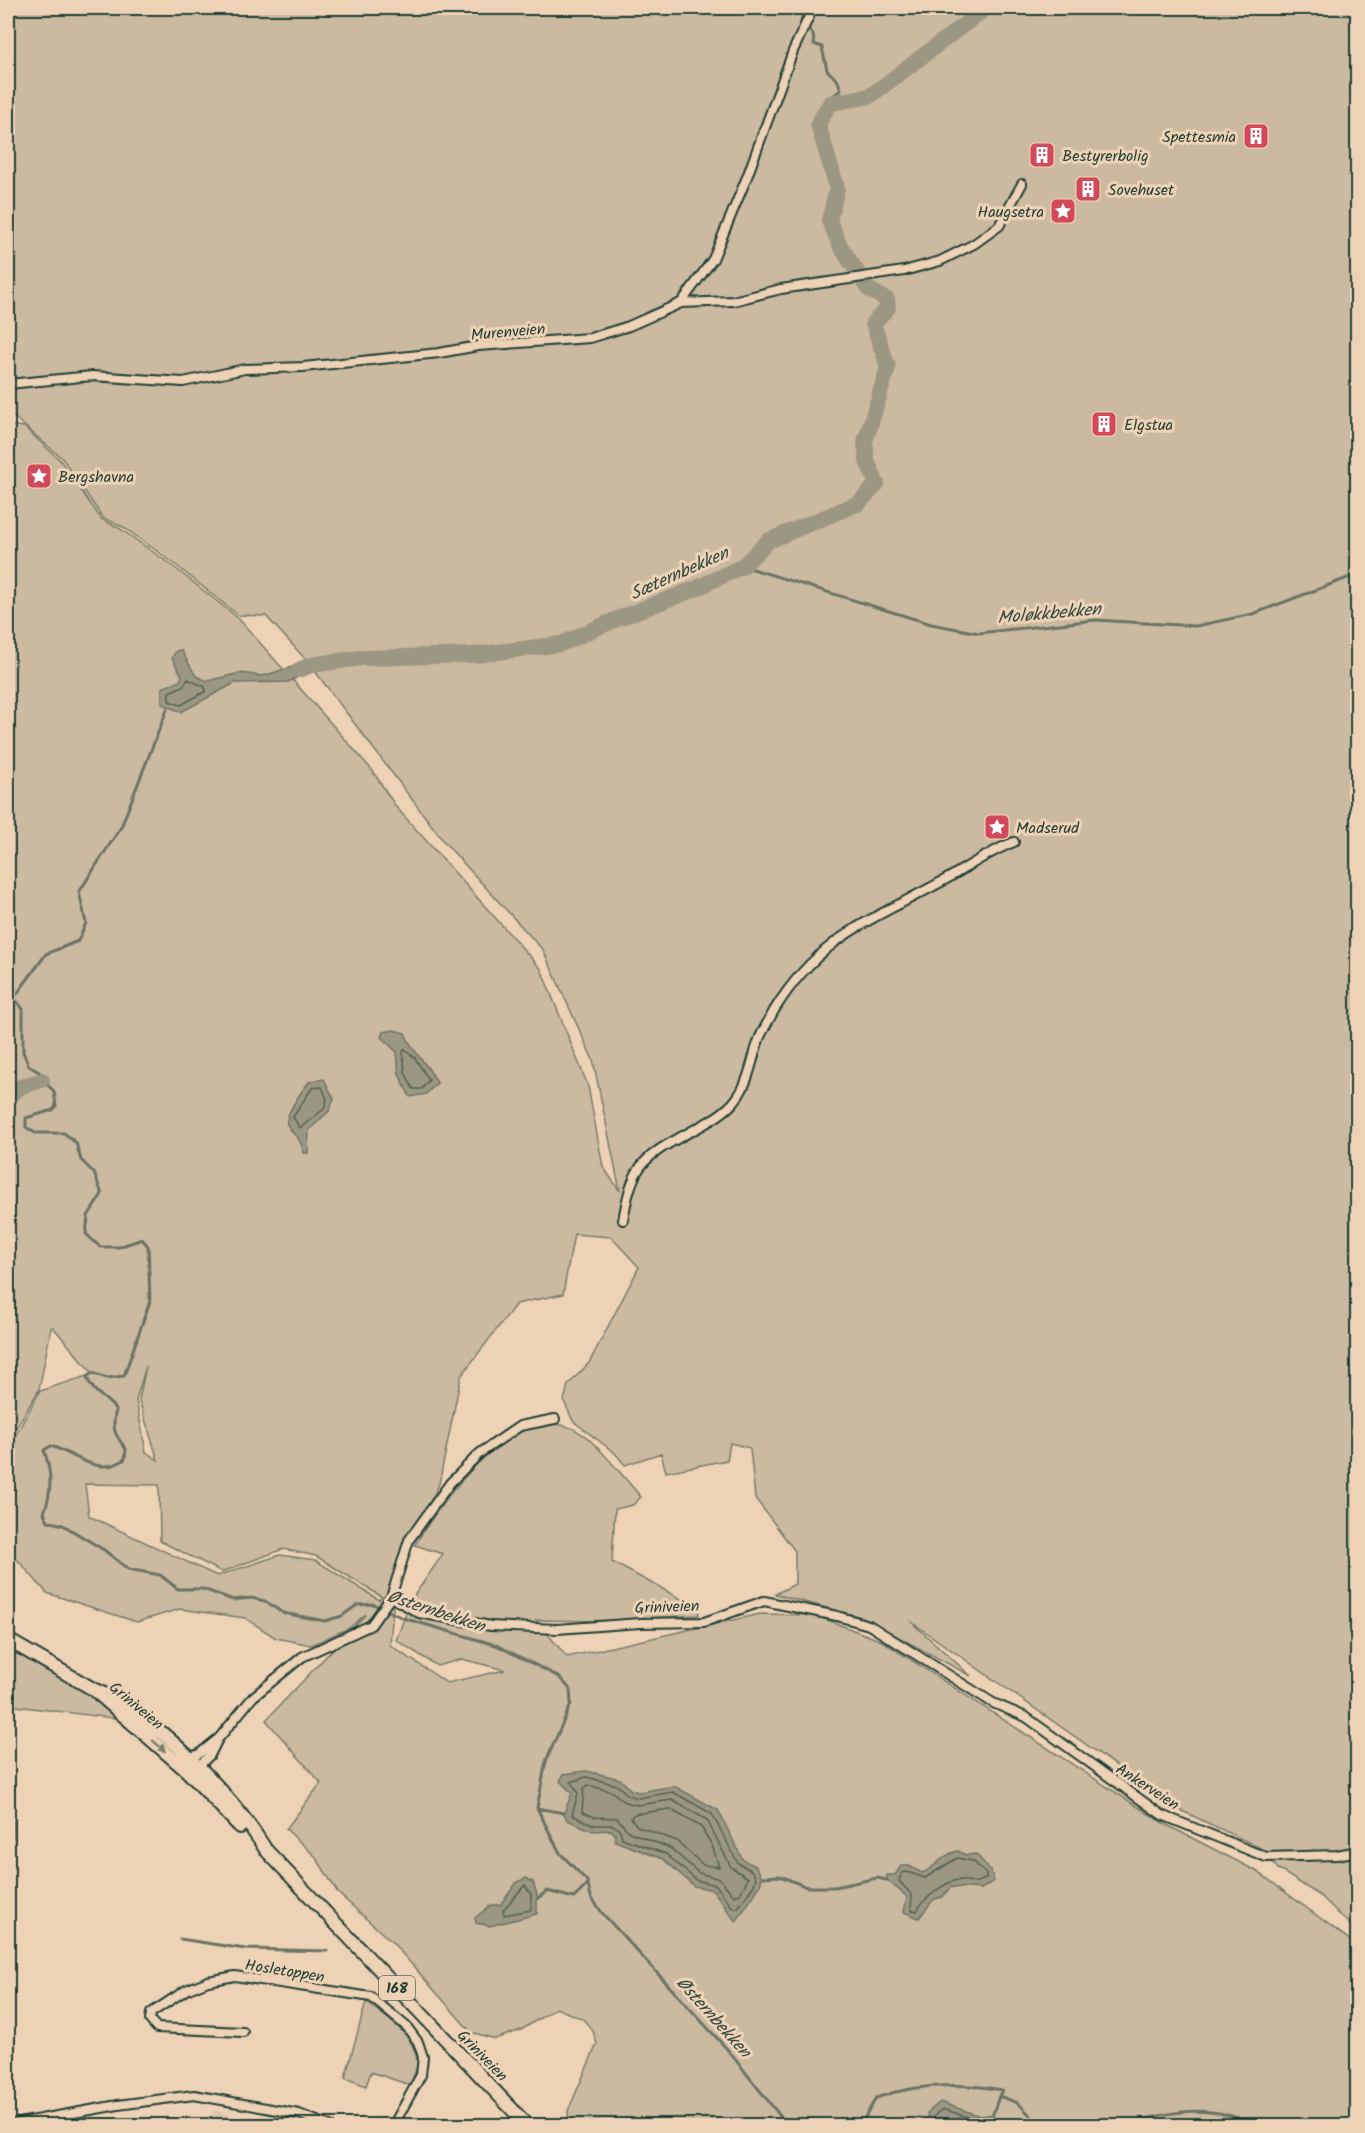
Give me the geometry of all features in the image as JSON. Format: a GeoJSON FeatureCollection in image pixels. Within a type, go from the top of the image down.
{"type":"FeatureCollection","features":[{"type":"Feature","properties":{"kind":"main road","name":"Griniveien"},"geometry":{"type":"LineString","coordinates":[[8,1640],[132,1710],[188,1758],[193,1769]]}},
{"type":"Feature","properties":{"kind":"main road","name":"Griniveien"},"geometry":{"type":"LineString","coordinates":[[93,1689],[193,1769],[257,1835],[266,1850],[528,2126]]}},
{"type":"Feature","properties":{"kind":"street"},"geometry":{"type":"LineString","coordinates":[[681,303],[713,259],[747,177],[793,51],[813,8]]}},
{"type":"Feature","properties":{"kind":"street"},"geometry":{"type":"LineString","coordinates":[[681,303],[733,301],[781,290],[897,272],[940,261],[974,244],[999,226],[1022,184]]}},
{"type":"Feature","properties":{"kind":"street","name":"Murenveien"},"geometry":{"type":"LineString","coordinates":[[8,384],[101,376],[183,382],[203,380],[245,369],[303,367],[439,353],[478,346],[590,338],[629,326],[681,303]]}},
{"type":"Feature","properties":{"kind":"street"},"geometry":{"type":"LineString","coordinates":[[623,1220],[629,1191],[638,1170],[653,1155],[714,1119],[733,1102],[746,1083],[760,1035],[776,1008],[814,959],[840,937],[985,855],[1014,842]]}},
{"type":"Feature","properties":{"kind":"street"},"geometry":{"type":"LineString","coordinates":[[193,1769],[210,1755],[219,1738],[252,1697],[302,1658],[371,1625],[389,1601],[409,1540],[450,1483],[480,1453],[520,1426],[555,1419]]}},
{"type":"Feature","properties":{"kind":"street","name":"Griniveien"},"geometry":{"type":"LineString","coordinates":[[389,1601],[419,1613],[491,1626],[557,1629],[640,1623],[704,1622],[764,1601],[781,1603],[869,1625],[993,1703],[1026,1717]]}},
{"type":"Feature","properties":{"kind":"street","name":"Ankerveien"},"geometry":{"type":"LineString","coordinates":[[1026,1717],[1162,1815],[1266,1857],[1337,1855],[1358,1851]]}},
{"type":"Feature","properties":{"kind":"street"},"geometry":{"type":"LineString","coordinates":[[188,1758],[199,1754],[219,1738]]}},
{"type":"Feature","properties":{"kind":"street","name":"Hosletoppen"},"geometry":{"type":"LineString","coordinates":[[243,2032],[157,2028],[150,2020],[151,2013],[186,1990],[208,1981],[235,1976],[371,1997],[407,2027],[418,2042],[423,2057],[421,2075],[393,2126]]}},
{"type":"Feature","properties":{"kind":"street"},"geometry":{"type":"LineString","coordinates":[[8,2125],[32,2124],[118,2105],[194,2095],[300,2114],[330,2126]]}},
{"type":"Feature","properties":{"kind":"shaded area"},"geometry":{"type":"Polygon","coordinates":[[[8,8],[1357,8],[1357,1932],[1322,1897],[1278,1869],[1261,1848],[1178,1809],[910,1621],[971,1676],[861,1617],[775,1594],[795,1584],[795,1551],[755,1498],[750,1448],[730,1443],[727,1460],[666,1472],[661,1453],[625,1465],[615,1453],[573,1421],[564,1401],[568,1385],[589,1363],[639,1267],[611,1237],[574,1234],[563,1294],[516,1304],[461,1376],[439,1484],[396,1570],[390,1645],[447,1683],[505,1670],[462,1659],[437,1666],[396,1640],[411,1600],[443,1554],[415,1545],[444,1502],[464,1478],[487,1455],[511,1437],[536,1426],[561,1425],[585,1436],[607,1457],[641,1497],[633,1505],[615,1509],[612,1562],[698,1608],[699,1615],[600,1621],[536,1620],[567,1657],[760,1614],[814,1615],[882,1641],[1163,1823],[1258,1872],[1350,1940],[1358,1949],[1357,2125],[568,2125],[568,2111],[597,2044],[593,2031],[583,2019],[556,2008],[521,2030],[495,2039],[471,2032],[393,1943],[338,1893],[316,1857],[286,1829],[321,1783],[266,1720],[366,1614],[349,1628],[311,1645],[276,1638],[245,1618],[180,1609],[137,1622],[47,1593],[8,1549],[8,1449],[40,1391],[93,1374],[53,1327],[51,1328],[39,1390],[8,1441],[8,425],[24,427],[60,460],[101,519],[119,528],[170,564],[238,618],[372,770],[396,807],[541,969],[588,1086],[603,1167],[620,1191],[593,1060],[543,950],[445,843],[308,662],[266,616],[238,615],[172,562],[123,527],[103,518],[62,458],[8,412],[8,8]],[[146,1366],[136,1400],[146,1452],[158,1460],[139,1400],[146,1366]],[[85,1484],[89,1516],[217,1576],[280,1555],[315,1560],[379,1600],[382,1597],[316,1556],[283,1549],[222,1572],[160,1541],[159,1485],[85,1484]]]}},
{"type":"Feature","properties":{"kind":"shaded area"},"geometry":{"type":"Polygon","coordinates":[[[8,1641],[119,1710],[120,1719],[8,1705],[8,1641]]]}},
{"type":"Feature","properties":{"kind":"shaded area"},"geometry":{"type":"Polygon","coordinates":[[[8,1799],[14,1828],[8,1856],[8,1799]]]}},
{"type":"Feature","properties":{"kind":"shaded area"},"geometry":{"type":"Polygon","coordinates":[[[366,2002],[390,2020],[411,2043],[417,2065],[410,2085],[371,2072],[366,2086],[345,2078],[366,2002]]]}},
{"type":"Feature","properties":{"kind":"shaded area"},"geometry":{"type":"Polygon","coordinates":[[[214,2110],[262,2125],[209,2126],[214,2110]]]}},
{"type":"Feature","properties":{"kind":"water"},"geometry":{"type":"Polygon","coordinates":[[[181,650],[196,676],[207,681],[240,673],[263,676],[295,666],[302,675],[288,682],[235,683],[181,712],[162,704],[162,688],[180,681],[182,676],[172,658],[176,651],[181,650]]]}},
{"type":"Feature","properties":{"kind":"water"},"geometry":{"type":"Polygon","coordinates":[[[394,1030],[405,1033],[411,1046],[437,1083],[426,1094],[410,1097],[399,1074],[397,1052],[381,1037],[383,1032],[394,1030]]]}},
{"type":"Feature","properties":{"kind":"water"},"geometry":{"type":"Polygon","coordinates":[[[324,1079],[334,1099],[329,1111],[309,1130],[308,1153],[304,1153],[298,1138],[287,1124],[288,1115],[309,1082],[324,1079]]]}},
{"type":"Feature","properties":{"kind":"water"},"geometry":{"type":"Polygon","coordinates":[[[586,1771],[620,1779],[631,1790],[639,1792],[674,1786],[718,1810],[743,1860],[756,1866],[762,1877],[760,1886],[736,1922],[713,1890],[694,1886],[663,1859],[615,1841],[615,1834],[611,1830],[593,1831],[567,1820],[564,1813],[572,1793],[560,1781],[564,1774],[586,1771]]]}},
{"type":"Feature","properties":{"kind":"water"},"geometry":{"type":"Polygon","coordinates":[[[958,1851],[966,1855],[976,1854],[990,1870],[994,1881],[981,1889],[951,1887],[942,1897],[933,1900],[919,1918],[904,1912],[907,1897],[887,1880],[887,1875],[895,1875],[901,1866],[909,1866],[922,1873],[948,1855],[958,1851]]]}},
{"type":"Feature","properties":{"kind":"water"},"geometry":{"type":"Polygon","coordinates":[[[526,1878],[533,1882],[537,1894],[537,1914],[490,1926],[476,1923],[475,1918],[491,1905],[500,1905],[517,1882],[526,1878]]]}},
{"type":"Feature","properties":{"kind":"water"},"geometry":{"type":"Polygon","coordinates":[[[940,2102],[980,2116],[993,2114],[993,2125],[929,2125],[927,2113],[940,2102]]]}},
{"type":"Feature","properties":{"kind":"waterway"},"geometry":{"type":"LineString","coordinates":[[799,8],[803,13],[801,21],[813,34],[814,44],[822,47],[827,70],[838,81],[841,90],[834,95],[830,103]]}},
{"type":"Feature","properties":{"kind":"waterway","name":"Sæternbekken"},"geometry":{"type":"LineString","coordinates":[[299,670],[311,665],[361,658],[474,655],[561,644],[619,618],[695,589],[743,566],[768,541],[859,503],[877,484],[867,461],[865,442],[888,367],[873,323],[888,308],[887,300],[868,289],[841,247],[829,221],[837,188],[818,124],[830,103],[870,96],[986,8]]}},
{"type":"Feature","properties":{"kind":"waterway","name":"Moløkkbekken"},"geometry":{"type":"LineString","coordinates":[[743,566],[931,624],[979,633],[1095,620],[1196,626],[1253,614],[1358,574]]}},
{"type":"Feature","properties":{"kind":"waterway","name":"Østernbekken"},"geometry":{"type":"LineString","coordinates":[[168,707],[121,827],[79,892],[86,923],[78,941],[46,954],[14,998],[23,1009],[23,1052],[29,1066],[44,1075],[42,1080],[54,1091],[56,1106],[53,1110],[26,1118],[26,1127],[35,1133],[64,1133],[76,1143],[81,1160],[94,1173],[102,1194],[88,1216],[86,1234],[100,1247],[119,1247],[142,1239],[148,1246],[150,1301],[124,1376],[107,1378],[92,1373],[87,1377],[92,1387],[116,1410],[114,1427],[126,1449],[125,1459],[106,1466],[88,1463],[51,1446],[44,1450],[50,1482],[44,1513],[48,1521],[63,1525],[104,1550],[128,1569],[160,1575],[178,1589],[203,1589],[233,1600],[251,1598],[265,1601],[283,1613],[325,1621],[342,1616],[357,1605],[373,1604],[403,1618],[496,1645],[559,1677],[570,1689],[571,1704],[546,1761],[537,1808],[560,1853],[587,1881],[591,1897],[603,1914],[727,2049],[788,2126]]}},
{"type":"Feature","properties":{"kind":"waterway"},"geometry":{"type":"LineString","coordinates":[[8,1098],[20,1087],[42,1080]]}},
{"type":"Feature","properties":{"kind":"waterway"},"geometry":{"type":"LineString","coordinates":[[537,1808],[564,1813]]}},
{"type":"Feature","properties":{"kind":"waterway"},"geometry":{"type":"LineString","coordinates":[[762,1877],[780,1876],[807,1887],[835,1887],[877,1878],[887,1880]]}},
{"type":"Feature","properties":{"kind":"waterway"},"geometry":{"type":"LineString","coordinates":[[537,1899],[547,1891],[574,1898],[588,1884]]}},
{"type":"Feature","properties":{"kind":"waterway"},"geometry":{"type":"LineString","coordinates":[[180,1939],[245,1949],[327,1951]]}},
{"type":"Feature","properties":{"kind":"waterway","name":"Østernbekken"},"geometry":{"type":"LineString","coordinates":[[860,2126],[876,2098],[906,2090],[938,2086],[970,2086],[1002,2090],[999,2096],[1018,2103],[1041,2126]]}},
{"type":"Feature","properties":{"kind":"waterway"},"geometry":{"type":"LineString","coordinates":[[993,2114],[999,2096]]}},
{"type":"Feature","properties":{"kind":"waterway","name":"Østernbekken"},"geometry":{"type":"LineString","coordinates":[[1123,2126],[1156,2116],[1190,2111],[1223,2114],[1239,2118],[1255,2126]]}},
{"type":"Feature","properties":{"kind":"place","name":"Spettesmia"},"geometry":{"type":"Point","coordinates":[1256,136]}},
{"type":"Feature","properties":{"kind":"place","name":"Bestyrerbolig"},"geometry":{"type":"Point","coordinates":[1042,155]}},
{"type":"Feature","properties":{"kind":"place","name":"Sovehuset"},"geometry":{"type":"Point","coordinates":[1088,189]}},
{"type":"Feature","properties":{"kind":"place","name":"Haugsetra"},"geometry":{"type":"Point","coordinates":[1063,211]}},
{"type":"Feature","properties":{"kind":"place","name":"Elgstua"},"geometry":{"type":"Point","coordinates":[1104,424]}},
{"type":"Feature","properties":{"kind":"place","name":"Bergshavna"},"geometry":{"type":"Point","coordinates":[39,476]}},
{"type":"Feature","properties":{"kind":"place","name":"Madserud"},"geometry":{"type":"Point","coordinates":[997,827]}}]}
